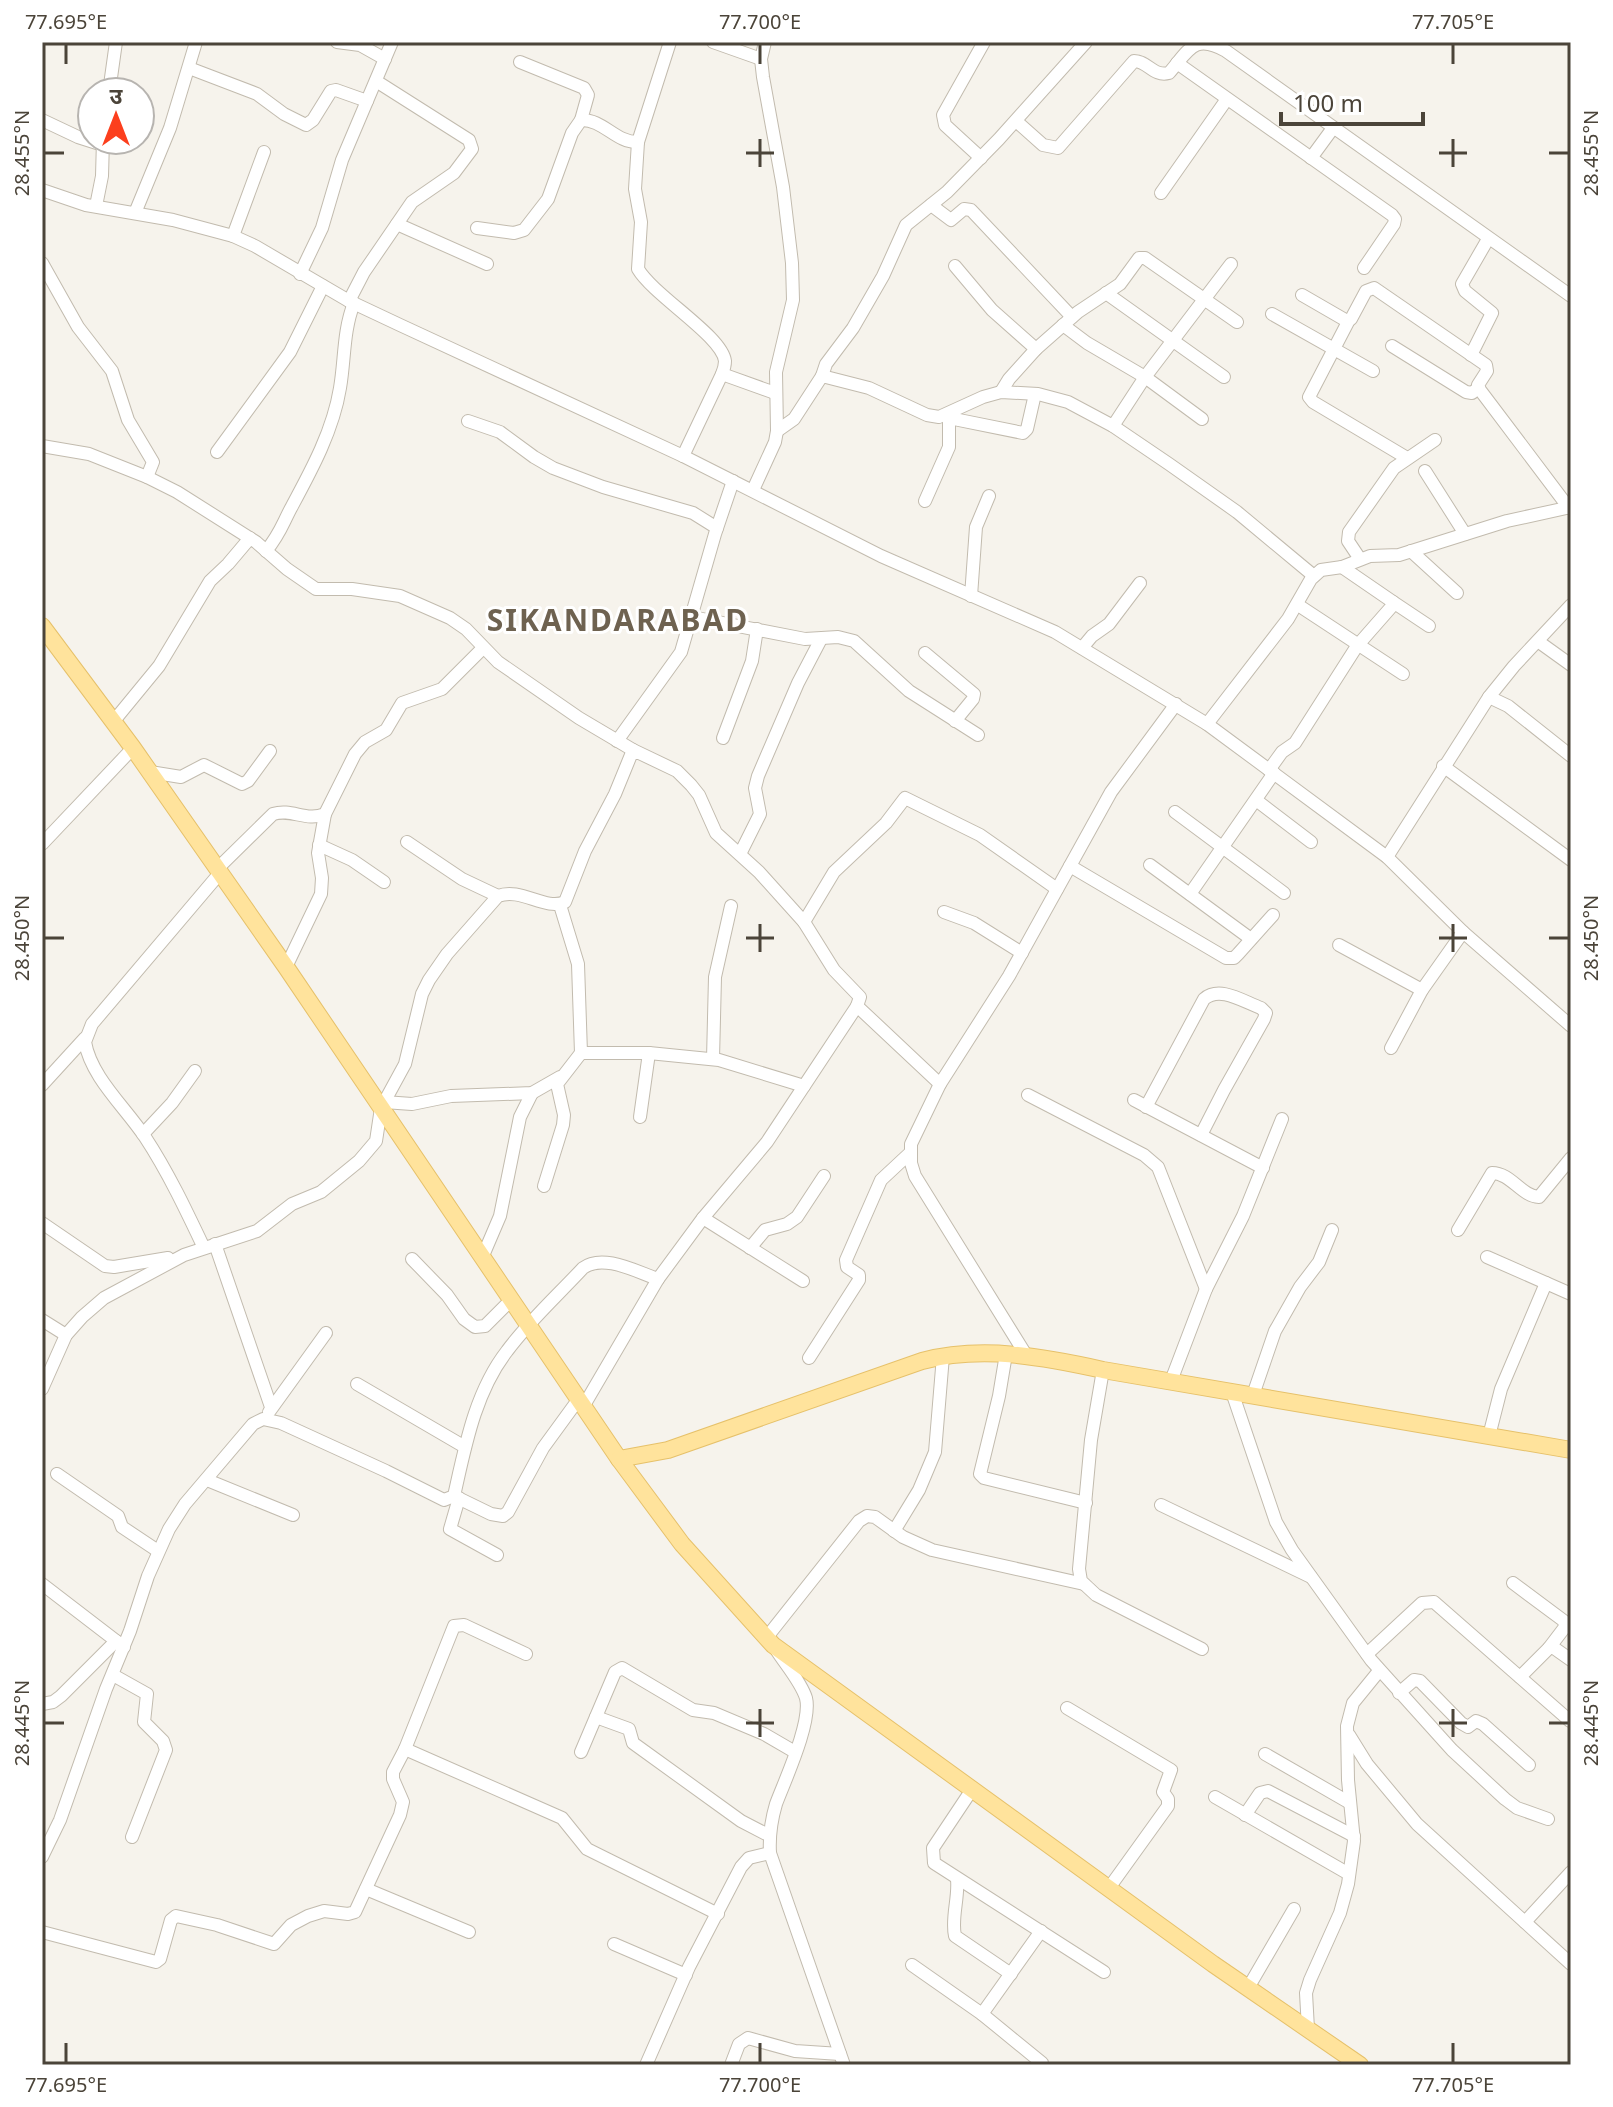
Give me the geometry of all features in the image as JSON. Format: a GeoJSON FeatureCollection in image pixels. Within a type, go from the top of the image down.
{"type":"FeatureCollection","features":[{"type":"Feature","properties":{"kind":"main road"},"geometry":{"type":"LineString","coordinates":[[42,626],[133,748],[383,1105],[482,1258],[619,1459],[682,1544],[770,1641],[1248,1988],[1360,2065]]}},
{"type":"Feature","properties":{"kind":"main road"},"geometry":{"type":"LineString","coordinates":[[619,1459],[668,1450],[943,1356],[975,1353],[1026,1355],[1570,1448]]}},
{"type":"Feature","properties":{"kind":"street"},"geometry":{"type":"LineString","coordinates":[[111,76],[116,42]]}},
{"type":"Feature","properties":{"kind":"street"},"geometry":{"type":"LineString","coordinates":[[135,213],[160,157],[196,42]]}},
{"type":"Feature","properties":{"kind":"street"},"geometry":{"type":"LineString","coordinates":[[337,42],[360,45],[385,59]]}},
{"type":"Feature","properties":{"kind":"street"},"geometry":{"type":"LineString","coordinates":[[300,274],[322,228],[342,160],[392,42]]}},
{"type":"Feature","properties":{"kind":"street"},"geometry":{"type":"LineString","coordinates":[[670,42],[638,142],[635,189],[641,222],[638,269],[667,302],[696,325],[719,350],[725,362],[683,456]]}},
{"type":"Feature","properties":{"kind":"street"},"geometry":{"type":"LineString","coordinates":[[713,42],[761,59]]}},
{"type":"Feature","properties":{"kind":"street"},"geometry":{"type":"LineString","coordinates":[[753,490],[772,451],[777,431],[777,364],[793,300],[783,187],[761,59],[765,42]]}},
{"type":"Feature","properties":{"kind":"street"},"geometry":{"type":"LineString","coordinates":[[981,158],[945,125],[943,115],[984,42]]}},
{"type":"Feature","properties":{"kind":"street"},"geometry":{"type":"LineString","coordinates":[[777,431],[794,419],[822,376],[826,364],[853,328],[883,276],[906,225],[981,158],[1086,42]]}},
{"type":"Feature","properties":{"kind":"street"},"geometry":{"type":"LineString","coordinates":[[1016,121],[1043,145],[1058,148],[1134,61],[1142,62],[1153,71],[1169,73],[1193,45],[1208,42],[1226,51],[1571,296]]}},
{"type":"Feature","properties":{"kind":"street"},"geometry":{"type":"LineString","coordinates":[[477,228],[514,233],[524,230],[548,199],[572,133],[581,120],[588,95],[584,88],[520,62]]}},
{"type":"Feature","properties":{"kind":"street"},"geometry":{"type":"LineString","coordinates":[[1177,63],[1395,219],[1364,268]]}},
{"type":"Feature","properties":{"kind":"street"},"geometry":{"type":"LineString","coordinates":[[189,68],[257,94],[284,114],[306,125],[313,120],[331,91],[367,101]]}},
{"type":"Feature","properties":{"kind":"street"},"geometry":{"type":"LineString","coordinates":[[266,551],[281,532],[308,479],[333,418],[341,386],[351,302],[364,272],[415,199],[459,168],[471,153],[472,144],[436,117],[376,81]]}},
{"type":"Feature","properties":{"kind":"street"},"geometry":{"type":"LineString","coordinates":[[1161,193],[1227,99]]}},
{"type":"Feature","properties":{"kind":"street"},"geometry":{"type":"LineString","coordinates":[[42,120],[76,136]]}},
{"type":"Feature","properties":{"kind":"street"},"geometry":{"type":"LineString","coordinates":[[581,120],[595,122],[625,140],[638,142]]}},
{"type":"Feature","properties":{"kind":"street"},"geometry":{"type":"LineString","coordinates":[[1311,158],[1333,128]]}},
{"type":"Feature","properties":{"kind":"street"},"geometry":{"type":"LineString","coordinates":[[233,236],[264,152]]}},
{"type":"Feature","properties":{"kind":"street"},"geometry":{"type":"LineString","coordinates":[[96,206],[103,156]]}},
{"type":"Feature","properties":{"kind":"street"},"geometry":{"type":"LineString","coordinates":[[42,190],[96,206],[173,220],[233,236],[351,302],[683,456],[881,556],[1055,632],[1207,724],[1387,857],[1463,932],[1571,1026]]}},
{"type":"Feature","properties":{"kind":"street"},"geometry":{"type":"LineString","coordinates":[[931,205],[951,220],[964,209],[971,210],[1087,343],[1145,377],[1202,419]]}},
{"type":"Feature","properties":{"kind":"street"},"geometry":{"type":"LineString","coordinates":[[397,224],[487,264]]}},
{"type":"Feature","properties":{"kind":"street"},"geometry":{"type":"LineString","coordinates":[[1471,355],[1492,313],[1462,286],[1488,239]]}},
{"type":"Feature","properties":{"kind":"street"},"geometry":{"type":"LineString","coordinates":[[1001,392],[1036,349],[1125,279],[1141,257],[1237,322]]}},
{"type":"Feature","properties":{"kind":"street"},"geometry":{"type":"LineString","coordinates":[[42,263],[78,327],[112,371],[128,420],[153,462],[147,477]]}},
{"type":"Feature","properties":{"kind":"street"},"geometry":{"type":"LineString","coordinates":[[1113,426],[1145,377],[1231,264]]}},
{"type":"Feature","properties":{"kind":"street"},"geometry":{"type":"LineString","coordinates":[[955,266],[992,310],[1036,349]]}},
{"type":"Feature","properties":{"kind":"street"},"geometry":{"type":"LineString","coordinates":[[217,452],[290,352],[323,286]]}},
{"type":"Feature","properties":{"kind":"street"},"geometry":{"type":"LineString","coordinates":[[1392,346],[1466,392],[1472,393],[1478,388],[1487,369],[1486,365],[1374,288],[1366,291],[1309,394],[1310,399],[1407,458]]}},
{"type":"Feature","properties":{"kind":"street"},"geometry":{"type":"LineString","coordinates":[[1106,293],[1224,377]]}},
{"type":"Feature","properties":{"kind":"street"},"geometry":{"type":"LineString","coordinates":[[1302,295],[1349,320]]}},
{"type":"Feature","properties":{"kind":"street"},"geometry":{"type":"LineString","coordinates":[[1272,314],[1373,371]]}},
{"type":"Feature","properties":{"kind":"street"},"geometry":{"type":"LineString","coordinates":[[722,374],[775,393]]}},
{"type":"Feature","properties":{"kind":"street"},"geometry":{"type":"LineString","coordinates":[[822,376],[882,393],[933,417],[949,416],[1023,433],[1027,429],[1035,394]]}},
{"type":"Feature","properties":{"kind":"street"},"geometry":{"type":"LineString","coordinates":[[1207,724],[1298,605],[1314,576],[1326,568],[1342,567],[1360,559],[1399,555],[1465,534],[1570,508],[1478,388]]}},
{"type":"Feature","properties":{"kind":"street"},"geometry":{"type":"LineString","coordinates":[[949,416],[983,397],[1001,392],[1035,394],[1068,402],[1113,426],[1237,512],[1314,576]]}},
{"type":"Feature","properties":{"kind":"street"},"geometry":{"type":"LineString","coordinates":[[925,501],[949,447],[949,416]]}},
{"type":"Feature","properties":{"kind":"street"},"geometry":{"type":"LineString","coordinates":[[468,421],[500,432],[553,468],[603,487],[693,513],[717,528]]}},
{"type":"Feature","properties":{"kind":"street"},"geometry":{"type":"LineString","coordinates":[[1360,559],[1348,541],[1349,532],[1388,475],[1435,440]]}},
{"type":"Feature","properties":{"kind":"street"},"geometry":{"type":"LineString","coordinates":[[42,446],[89,454],[147,477],[197,503],[250,538],[316,589],[352,589],[400,596],[458,623],[507,669],[617,741],[685,778],[699,795],[716,833],[804,922],[834,970],[859,994],[857,1006],[767,1142],[703,1218],[658,1279],[580,1403],[543,1448],[503,1516],[491,1514],[456,1497],[444,1500],[303,1433],[268,1413],[209,1246],[143,1134],[94,1067],[86,1052],[85,1038]]}},
{"type":"Feature","properties":{"kind":"street"},"geometry":{"type":"LineString","coordinates":[[1425,471],[1465,534]]}},
{"type":"Feature","properties":{"kind":"street"},"geometry":{"type":"LineString","coordinates":[[617,741],[639,707],[678,659],[733,481]]}},
{"type":"Feature","properties":{"kind":"street"},"geometry":{"type":"LineString","coordinates":[[971,596],[976,527],[989,496]]}},
{"type":"Feature","properties":{"kind":"street"},"geometry":{"type":"LineString","coordinates":[[113,722],[159,666],[213,578],[250,538]]}},
{"type":"Feature","properties":{"kind":"street"},"geometry":{"type":"LineString","coordinates":[[1411,551],[1457,593]]}},
{"type":"Feature","properties":{"kind":"street"},"geometry":{"type":"LineString","coordinates":[[1342,567],[1429,626]]}},
{"type":"Feature","properties":{"kind":"street"},"geometry":{"type":"LineString","coordinates":[[1082,648],[1109,624],[1140,583]]}},
{"type":"Feature","properties":{"kind":"street"},"geometry":{"type":"LineString","coordinates":[[1190,894],[1256,800],[1282,752],[1295,743],[1357,646],[1393,602]]}},
{"type":"Feature","properties":{"kind":"street"},"geometry":{"type":"LineString","coordinates":[[1298,605],[1403,674]]}},
{"type":"Feature","properties":{"kind":"street"},"geometry":{"type":"LineString","coordinates":[[1387,857],[1489,697],[1571,605]]}},
{"type":"Feature","properties":{"kind":"street"},"geometry":{"type":"LineString","coordinates":[[692,617],[798,638],[838,637],[854,641],[902,685],[978,735]]}},
{"type":"Feature","properties":{"kind":"street"},"geometry":{"type":"LineString","coordinates":[[1558,618],[1571,627]]}},
{"type":"Feature","properties":{"kind":"street"},"geometry":{"type":"LineString","coordinates":[[723,738],[752,661],[757,629]]}},
{"type":"Feature","properties":{"kind":"street"},"geometry":{"type":"LineString","coordinates":[[740,854],[760,814],[755,788],[758,776],[798,683],[821,639]]}},
{"type":"Feature","properties":{"kind":"street"},"geometry":{"type":"LineString","coordinates":[[1539,642],[1571,665]]}},
{"type":"Feature","properties":{"kind":"street"},"geometry":{"type":"LineString","coordinates":[[286,967],[321,894],[319,845],[325,814],[355,754],[365,742],[386,730],[402,703],[442,689],[483,648]]}},
{"type":"Feature","properties":{"kind":"street"},"geometry":{"type":"LineString","coordinates":[[925,653],[974,694],[955,721]]}},
{"type":"Feature","properties":{"kind":"street"},"geometry":{"type":"LineString","coordinates":[[1489,697],[1508,706],[1571,756]]}},
{"type":"Feature","properties":{"kind":"street"},"geometry":{"type":"LineString","coordinates":[[1026,1355],[915,1176],[911,1144],[940,1084],[1022,953],[1111,792],[1176,704]]}},
{"type":"Feature","properties":{"kind":"street"},"geometry":{"type":"LineString","coordinates":[[42,844],[133,748]]}},
{"type":"Feature","properties":{"kind":"street"},"geometry":{"type":"LineString","coordinates":[[560,905],[566,900],[585,851],[615,794],[633,750]]}},
{"type":"Feature","properties":{"kind":"street"},"geometry":{"type":"LineString","coordinates":[[150,772],[181,777],[204,765],[242,784],[248,781],[270,751]]}},
{"type":"Feature","properties":{"kind":"street"},"geometry":{"type":"LineString","coordinates":[[1443,766],[1571,860]]}},
{"type":"Feature","properties":{"kind":"street"},"geometry":{"type":"LineString","coordinates":[[804,922],[834,872],[886,823],[905,798],[991,841],[1057,889]]}},
{"type":"Feature","properties":{"kind":"street"},"geometry":{"type":"LineString","coordinates":[[1256,800],[1311,842]]}},
{"type":"Feature","properties":{"kind":"street"},"geometry":{"type":"LineString","coordinates":[[42,1085],[85,1038],[92,1024],[219,871],[273,814],[286,812],[312,819],[325,814]]}},
{"type":"Feature","properties":{"kind":"street"},"geometry":{"type":"LineString","coordinates":[[1175,812],[1284,893]]}},
{"type":"Feature","properties":{"kind":"street"},"geometry":{"type":"LineString","coordinates":[[42,823],[55,830]]}},
{"type":"Feature","properties":{"kind":"street"},"geometry":{"type":"LineString","coordinates":[[407,842],[462,879],[498,896],[515,893],[560,905]]}},
{"type":"Feature","properties":{"kind":"street"},"geometry":{"type":"LineString","coordinates":[[319,845],[352,860],[384,882]]}},
{"type":"Feature","properties":{"kind":"street"},"geometry":{"type":"LineString","coordinates":[[1150,865],[1251,939]]}},
{"type":"Feature","properties":{"kind":"street"},"geometry":{"type":"LineString","coordinates":[[1070,866],[1226,958],[1234,958],[1273,915]]}},
{"type":"Feature","properties":{"kind":"street"},"geometry":{"type":"LineString","coordinates":[[42,1389],[48,1359],[82,1317],[104,1298],[184,1255],[257,1231],[292,1204],[321,1192],[351,1168],[376,1141],[383,1105],[405,1064],[419,1006],[429,980],[447,954],[498,896]]}},
{"type":"Feature","properties":{"kind":"street"},"geometry":{"type":"LineString","coordinates":[[544,1186],[563,1125],[564,1115],[557,1084],[581,1053],[578,964],[560,905]]}},
{"type":"Feature","properties":{"kind":"street"},"geometry":{"type":"LineString","coordinates":[[713,1059],[715,977],[731,906]]}},
{"type":"Feature","properties":{"kind":"street"},"geometry":{"type":"LineString","coordinates":[[944,912],[974,923],[1022,953]]}},
{"type":"Feature","properties":{"kind":"street"},"geometry":{"type":"LineString","coordinates":[[1391,1048],[1422,990],[1463,932]]}},
{"type":"Feature","properties":{"kind":"street"},"geometry":{"type":"LineString","coordinates":[[1339,945],[1422,990]]}},
{"type":"Feature","properties":{"kind":"street"},"geometry":{"type":"LineString","coordinates":[[1146,1107],[1204,999],[1210,994],[1221,993],[1261,1008],[1266,1013],[1264,1019],[1201,1135]]}},
{"type":"Feature","properties":{"kind":"street"},"geometry":{"type":"LineString","coordinates":[[857,1006],[940,1084]]}},
{"type":"Feature","properties":{"kind":"street"},"geometry":{"type":"LineString","coordinates":[[581,1053],[649,1053],[713,1059],[804,1086]]}},
{"type":"Feature","properties":{"kind":"street"},"geometry":{"type":"LineString","coordinates":[[640,1117],[649,1053]]}},
{"type":"Feature","properties":{"kind":"street"},"geometry":{"type":"LineString","coordinates":[[143,1134],[172,1103],[195,1071]]}},
{"type":"Feature","properties":{"kind":"street"},"geometry":{"type":"LineString","coordinates":[[383,1105],[412,1104],[451,1096],[532,1093],[560,1077]]}},
{"type":"Feature","properties":{"kind":"street"},"geometry":{"type":"LineString","coordinates":[[482,1258],[500,1216],[520,1117],[532,1093]]}},
{"type":"Feature","properties":{"kind":"street"},"geometry":{"type":"LineString","coordinates":[[1028,1095],[1144,1155],[1158,1167],[1206,1289]]}},
{"type":"Feature","properties":{"kind":"street"},"geometry":{"type":"LineString","coordinates":[[1134,1100],[1263,1168]]}},
{"type":"Feature","properties":{"kind":"street"},"geometry":{"type":"LineString","coordinates":[[1171,1381],[1206,1289],[1243,1216],[1282,1119]]}},
{"type":"Feature","properties":{"kind":"street"},"geometry":{"type":"LineString","coordinates":[[809,1358],[859,1280],[859,1275],[847,1267],[846,1260],[877,1188],[885,1175],[910,1153]]}},
{"type":"Feature","properties":{"kind":"street"},"geometry":{"type":"LineString","coordinates":[[1458,1230],[1492,1173],[1505,1175],[1532,1197],[1539,1197],[1571,1158]]}},
{"type":"Feature","properties":{"kind":"street"},"geometry":{"type":"LineString","coordinates":[[750,1248],[765,1230],[787,1224],[797,1217],[824,1176]]}},
{"type":"Feature","properties":{"kind":"street"},"geometry":{"type":"LineString","coordinates":[[703,1218],[803,1281]]}},
{"type":"Feature","properties":{"kind":"street"},"geometry":{"type":"LineString","coordinates":[[42,1223],[105,1266],[184,1255]]}},
{"type":"Feature","properties":{"kind":"street"},"geometry":{"type":"LineString","coordinates":[[1253,1395],[1275,1331],[1300,1287],[1319,1262],[1332,1230]]}},
{"type":"Feature","properties":{"kind":"street"},"geometry":{"type":"LineString","coordinates":[[1487,1257],[1571,1294]]}},
{"type":"Feature","properties":{"kind":"street"},"geometry":{"type":"LineString","coordinates":[[412,1259],[447,1295],[464,1319],[475,1327],[485,1326],[511,1300]]}},
{"type":"Feature","properties":{"kind":"street"},"geometry":{"type":"LineString","coordinates":[[497,1555],[450,1529],[465,1447],[478,1406],[496,1368],[509,1347],[589,1264],[606,1263],[658,1279]]}},
{"type":"Feature","properties":{"kind":"street"},"geometry":{"type":"LineString","coordinates":[[1489,1436],[1501,1389],[1546,1283]]}},
{"type":"Feature","properties":{"kind":"street"},"geometry":{"type":"LineString","coordinates":[[42,1320],[66,1335]]}},
{"type":"Feature","properties":{"kind":"street"},"geometry":{"type":"LineString","coordinates":[[42,1704],[53,1702],[61,1696],[120,1644],[131,1628],[158,1551],[176,1517],[248,1429],[268,1413],[326,1333]]}},
{"type":"Feature","properties":{"kind":"street"},"geometry":{"type":"LineString","coordinates":[[1006,1354],[980,1474],[984,1478],[1086,1503]]}},
{"type":"Feature","properties":{"kind":"street"},"geometry":{"type":"LineString","coordinates":[[894,1531],[919,1490],[935,1452],[943,1356]]}},
{"type":"Feature","properties":{"kind":"street"},"geometry":{"type":"LineString","coordinates":[[1103,1370],[1091,1440],[1079,1569],[1084,1584],[1096,1595],[1202,1649]]}},
{"type":"Feature","properties":{"kind":"street"},"geometry":{"type":"LineString","coordinates":[[357,1384],[465,1447]]}},
{"type":"Feature","properties":{"kind":"street"},"geometry":{"type":"LineString","coordinates":[[1232,1392],[1276,1522],[1379,1671],[1452,1750],[1505,1799],[1517,1808],[1548,1819]]}},
{"type":"Feature","properties":{"kind":"street"},"geometry":{"type":"LineString","coordinates":[[57,1474],[118,1516],[122,1527],[158,1551]]}},
{"type":"Feature","properties":{"kind":"street"},"geometry":{"type":"LineString","coordinates":[[207,1480],[293,1515]]}},
{"type":"Feature","properties":{"kind":"street"},"geometry":{"type":"LineString","coordinates":[[1161,1505],[1314,1579]]}},
{"type":"Feature","properties":{"kind":"street"},"geometry":{"type":"LineString","coordinates":[[842,2060],[770,1853],[775,1807],[797,1747],[806,1717],[807,1701],[770,1641],[863,1517],[875,1517],[894,1531],[932,1550],[1084,1584]]}},
{"type":"Feature","properties":{"kind":"street"},"geometry":{"type":"LineString","coordinates":[[1513,1583],[1568,1624],[1520,1677]]}},
{"type":"Feature","properties":{"kind":"street"},"geometry":{"type":"LineString","coordinates":[[43,1586],[120,1644]]}},
{"type":"Feature","properties":{"kind":"street"},"geometry":{"type":"LineString","coordinates":[[1367,1654],[1428,1600],[1442,1607],[1570,1721]]}},
{"type":"Feature","properties":{"kind":"street"},"geometry":{"type":"LineString","coordinates":[[42,1932],[156,1962],[160,1959],[171,1920],[176,1916],[217,1925],[274,1944],[291,1925],[308,1916],[324,1911],[355,1912],[403,1807],[392,1776],[454,1626],[464,1625],[526,1654]]}},
{"type":"Feature","properties":{"kind":"street"},"geometry":{"type":"LineString","coordinates":[[42,1857],[60,1820],[113,1675],[120,1644]]}},
{"type":"Feature","properties":{"kind":"street"},"geometry":{"type":"LineString","coordinates":[[1549,1648],[1571,1660]]}},
{"type":"Feature","properties":{"kind":"street"},"geometry":{"type":"LineString","coordinates":[[581,1752],[615,1672],[622,1668],[693,1710],[714,1713],[797,1747]]}},
{"type":"Feature","properties":{"kind":"street"},"geometry":{"type":"LineString","coordinates":[[1308,2029],[1306,2005],[1310,1980],[1340,1913],[1354,1836],[1347,1732],[1353,1703],[1379,1671]]}},
{"type":"Feature","properties":{"kind":"street"},"geometry":{"type":"LineString","coordinates":[[113,1675],[147,1694],[144,1722],[163,1741],[166,1750],[132,1837]]}},
{"type":"Feature","properties":{"kind":"street"},"geometry":{"type":"LineString","coordinates":[[1399,1693],[1414,1680],[1420,1681],[1461,1723],[1468,1727],[1476,1721],[1483,1724],[1529,1765]]}},
{"type":"Feature","properties":{"kind":"street"},"geometry":{"type":"LineString","coordinates":[[1067,1708],[1171,1770],[1163,1792],[1168,1806],[1109,1888]]}},
{"type":"Feature","properties":{"kind":"street"},"geometry":{"type":"LineString","coordinates":[[596,1717],[629,1729],[633,1743],[741,1821],[770,1836]]}},
{"type":"Feature","properties":{"kind":"street"},"geometry":{"type":"LineString","coordinates":[[1347,1732],[1367,1764],[1417,1824],[1571,1964]]}},
{"type":"Feature","properties":{"kind":"street"},"geometry":{"type":"LineString","coordinates":[[405,1749],[562,1818],[587,1849],[718,1914]]}},
{"type":"Feature","properties":{"kind":"street"},"geometry":{"type":"LineString","coordinates":[[1265,1754],[1350,1803]]}},
{"type":"Feature","properties":{"kind":"street"},"geometry":{"type":"LineString","coordinates":[[973,1788],[932,1853],[938,1868],[1104,1972]]}},
{"type":"Feature","properties":{"kind":"street"},"geometry":{"type":"LineString","coordinates":[[1245,1815],[1260,1793],[1268,1791],[1354,1836]]}},
{"type":"Feature","properties":{"kind":"street"},"geometry":{"type":"LineString","coordinates":[[1215,1797],[1349,1874]]}},
{"type":"Feature","properties":{"kind":"street"},"geometry":{"type":"LineString","coordinates":[[646,2065],[686,1975],[745,1861],[770,1853]]}},
{"type":"Feature","properties":{"kind":"street"},"geometry":{"type":"LineString","coordinates":[[1525,1922],[1571,1874]]}},
{"type":"Feature","properties":{"kind":"street"},"geometry":{"type":"LineString","coordinates":[[957,1879],[959,1895],[955,1936],[1011,1974]]}},
{"type":"Feature","properties":{"kind":"street"},"geometry":{"type":"LineString","coordinates":[[366,1889],[469,1932]]}},
{"type":"Feature","properties":{"kind":"street"},"geometry":{"type":"LineString","coordinates":[[1248,1988],[1294,1909]]}},
{"type":"Feature","properties":{"kind":"street"},"geometry":{"type":"LineString","coordinates":[[982,2014],[1041,1931]]}},
{"type":"Feature","properties":{"kind":"street"},"geometry":{"type":"LineString","coordinates":[[614,1944],[686,1975]]}},
{"type":"Feature","properties":{"kind":"street"},"geometry":{"type":"LineString","coordinates":[[912,1965],[982,2014],[1042,2063]]}},
{"type":"Feature","properties":{"kind":"street"},"geometry":{"type":"LineString","coordinates":[[731,2065],[739,2044],[748,2038],[842,2060]]}},
{"type":"Feature","properties":{"kind":"district","name":"SIKANDARABAD"},"geometry":{"type":"Point","coordinates":[618,621]}}]}
